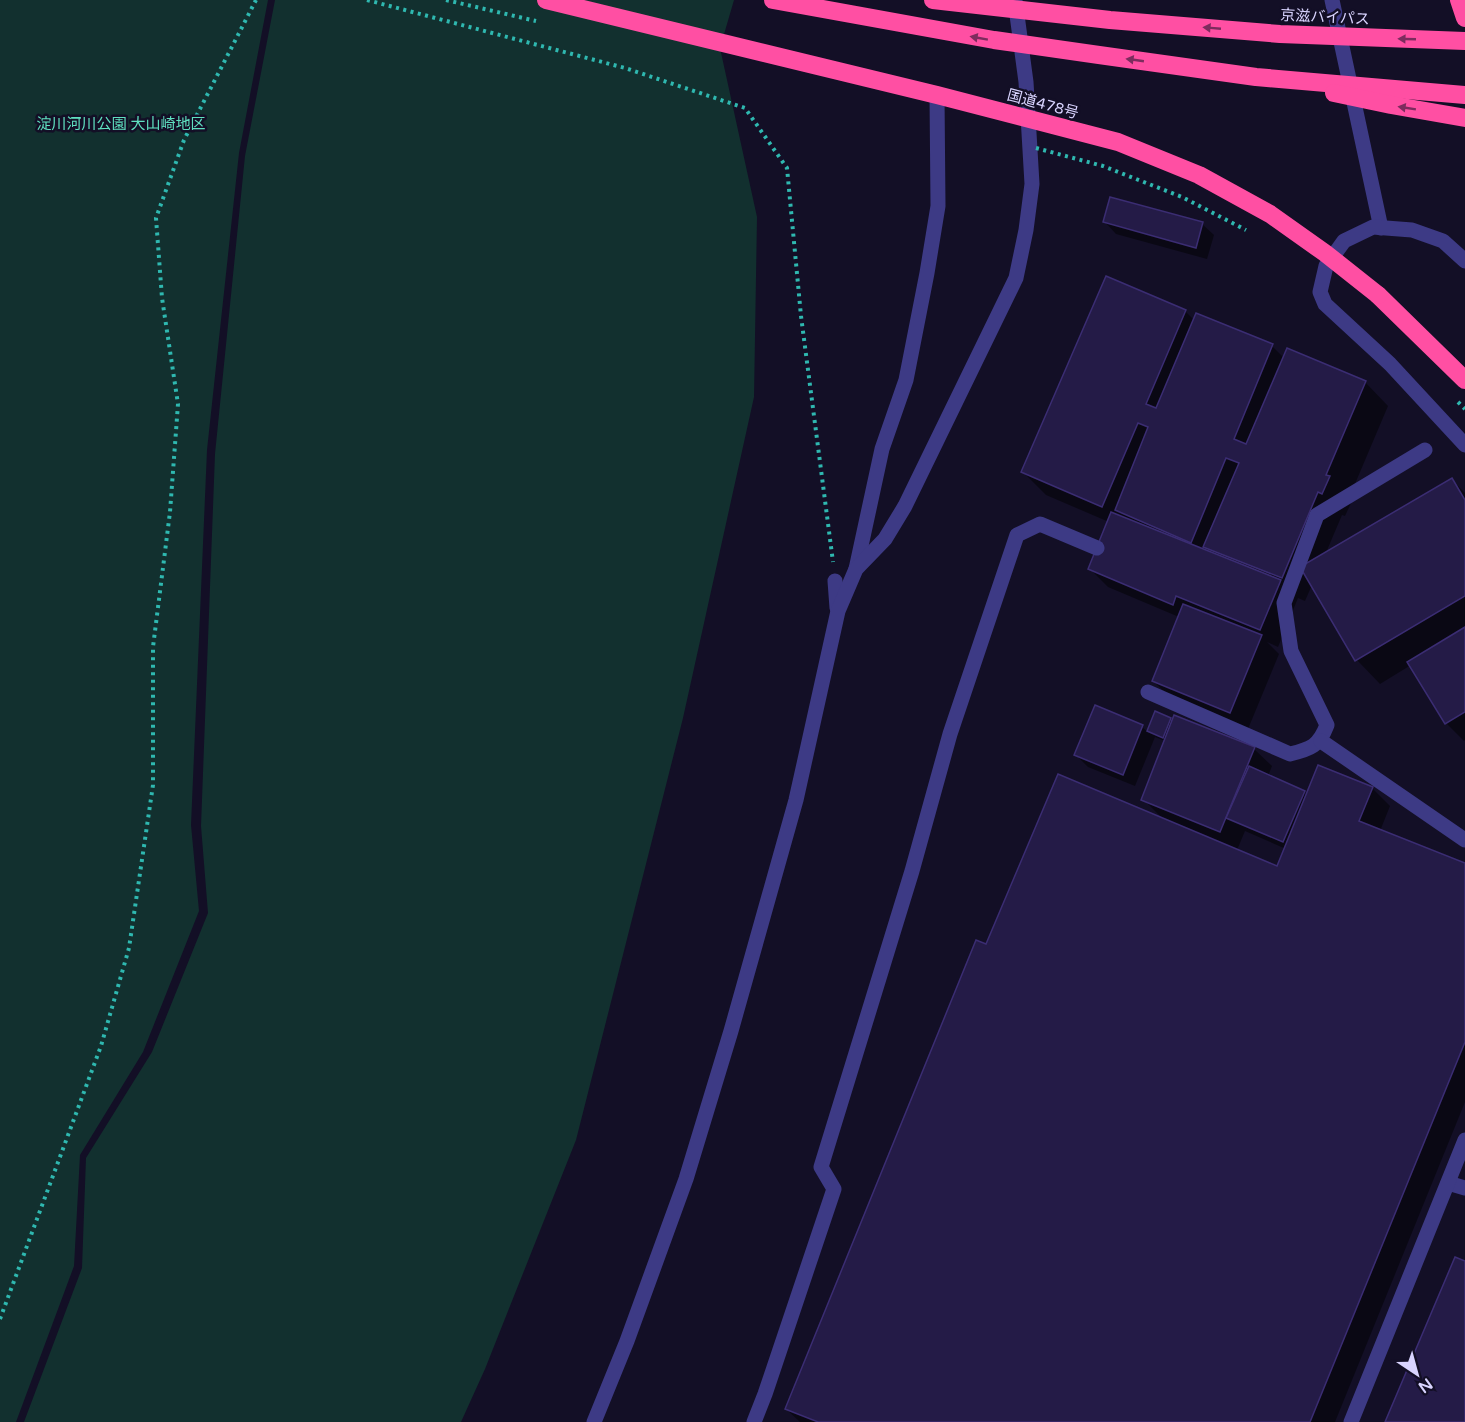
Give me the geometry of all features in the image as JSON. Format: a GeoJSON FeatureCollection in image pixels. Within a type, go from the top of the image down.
{"type":"FeatureCollection","features":[{"type":"Feature","properties":{"kind":"highway","name":"国道478号"},"geometry":{"type":"LineString","coordinates":[[546,0],[937,95],[1118,142],[1199,175],[1270,214],[1325,252],[1378,295],[1465,380]]}},
{"type":"Feature","properties":{"kind":"highway"},"geometry":{"type":"LineString","coordinates":[[772,0],[994,40],[1256,76],[1465,95]]}},
{"type":"Feature","properties":{"kind":"highway","name":"京滋バイパス"},"geometry":{"type":"LineString","coordinates":[[933,0],[1110,20],[1280,34],[1465,41]]}},
{"type":"Feature","properties":{"kind":"highway"},"geometry":{"type":"LineString","coordinates":[[1459,0],[1465,18]]}},
{"type":"Feature","properties":{"kind":"highway"},"geometry":{"type":"LineString","coordinates":[[1256,76],[1391,105],[1465,118]]}},
{"type":"Feature","properties":{"kind":"street"},"geometry":{"type":"LineString","coordinates":[[856,569],[885,538],[905,506],[1016,278],[1026,231],[1032,184],[1026,82],[1015,0]]}},
{"type":"Feature","properties":{"kind":"street"},"geometry":{"type":"LineString","coordinates":[[1332,0],[1381,228]]}},
{"type":"Feature","properties":{"kind":"street"},"geometry":{"type":"LineString","coordinates":[[594,1422],[627,1341],[686,1179],[731,1031],[796,800],[838,611],[856,569],[882,449],[906,380],[938,206],[937,95]]}},
{"type":"Feature","properties":{"kind":"street"},"geometry":{"type":"LineString","coordinates":[[1465,261],[1443,241],[1412,230],[1373,227],[1344,241],[1326,266],[1320,292],[1325,304],[1390,363],[1465,445]]}},
{"type":"Feature","properties":{"kind":"street"},"geometry":{"type":"LineString","coordinates":[[1148,692],[1290,754],[1306,750],[1321,741],[1327,725],[1292,651],[1284,603],[1317,515],[1425,450]]}},
{"type":"Feature","properties":{"kind":"street"},"geometry":{"type":"LineString","coordinates":[[754,1422],[834,1189],[820,1167],[912,872],[951,734],[1017,535],[1040,524],[1097,548]]}},
{"type":"Feature","properties":{"kind":"street"},"geometry":{"type":"LineString","coordinates":[[835,580],[838,611]]}},
{"type":"Feature","properties":{"kind":"street"},"geometry":{"type":"LineString","coordinates":[[1321,741],[1465,840]]}},
{"type":"Feature","properties":{"kind":"street"},"geometry":{"type":"LineString","coordinates":[[1351,1422],[1465,1140]]}},
{"type":"Feature","properties":{"kind":"street"},"geometry":{"type":"LineString","coordinates":[[1448,1183],[1465,1188]]}},
{"type":"Feature","properties":{"kind":"path"},"geometry":{"type":"LineString","coordinates":[[0,1319],[100,1046],[129,948],[153,785],[153,647],[170,512],[178,404],[162,298],[156,218],[184,140],[256,0]]}},
{"type":"Feature","properties":{"kind":"path"},"geometry":{"type":"LineString","coordinates":[[368,0],[625,68],[745,108],[787,168],[801,316],[835,580]]}},
{"type":"Feature","properties":{"kind":"path"},"geometry":{"type":"LineString","coordinates":[[1026,145],[1103,166],[1172,193],[1255,235]]}},
{"type":"Feature","properties":{"kind":"green space","name":"淀川河川公園 大山崎地区"},"geometry":{"type":"Polygon","coordinates":[[[0,0],[268,0],[239,153],[207,450],[191,825],[199,911],[143,1052],[80,1155],[74,1266],[16,1422],[0,1422],[0,0]]]}},
{"type":"Feature","properties":{"kind":"green space"},"geometry":{"type":"Polygon","coordinates":[[[275,0],[734,0],[720,48],[757,217],[754,397],[683,718],[576,1140],[485,1369],[461,1422],[24,1422],[82,1268],[86,1158],[152,1052],[208,913],[201,826],[215,454],[245,156],[275,0]]]}},
{"type":"Feature","properties":{"kind":"building"},"geometry":{"type":"Polygon","coordinates":[[[1110,197],[1203,222],[1196,248],[1103,222],[1110,197]]]}},
{"type":"Feature","properties":{"kind":"building"},"geometry":{"type":"Polygon","coordinates":[[[1106,276],[1186,310],[1146,404],[1156,408],[1196,313],[1273,344],[1234,439],[1246,444],[1287,348],[1366,381],[1326,475],[1330,476],[1322,494],[1318,492],[1282,578],[1203,547],[1239,463],[1226,458],[1191,543],[1115,510],[1148,427],[1138,423],[1102,507],[1021,472],[1106,276]]]}},
{"type":"Feature","properties":{"kind":"building"},"geometry":{"type":"Polygon","coordinates":[[[1452,478],[1465,500],[1465,596],[1355,661],[1300,567],[1452,478]]]}},
{"type":"Feature","properties":{"kind":"building"},"geometry":{"type":"Polygon","coordinates":[[[1111,512],[1281,580],[1260,630],[1176,596],[1173,605],[1088,569],[1111,512]]]}},
{"type":"Feature","properties":{"kind":"building"},"geometry":{"type":"Polygon","coordinates":[[[1183,604],[1262,635],[1230,713],[1152,681],[1183,604]]]}},
{"type":"Feature","properties":{"kind":"building"},"geometry":{"type":"Polygon","coordinates":[[[1465,627],[1465,712],[1445,724],[1407,662],[1465,627]]]}},
{"type":"Feature","properties":{"kind":"building"},"geometry":{"type":"Polygon","coordinates":[[[1095,705],[1143,725],[1123,775],[1074,755],[1095,705]]]}},
{"type":"Feature","properties":{"kind":"building"},"geometry":{"type":"Polygon","coordinates":[[[1155,711],[1171,718],[1163,738],[1147,731],[1155,711]]]}},
{"type":"Feature","properties":{"kind":"building"},"geometry":{"type":"Polygon","coordinates":[[[1174,715],[1255,747],[1220,832],[1141,800],[1174,715]]]}},
{"type":"Feature","properties":{"kind":"building"},"geometry":{"type":"Polygon","coordinates":[[[1318,765],[1373,787],[1359,821],[1465,863],[1465,1042],[1310,1422],[818,1422],[785,1409],[976,940],[986,944],[1058,774],[1277,866],[1318,765]]]}},
{"type":"Feature","properties":{"kind":"building"},"geometry":{"type":"Polygon","coordinates":[[[1249,766],[1305,791],[1283,842],[1226,818],[1249,766]]]}},
{"type":"Feature","properties":{"kind":"building"},"geometry":{"type":"Polygon","coordinates":[[[1455,1257],[1465,1261],[1465,1422],[1385,1422],[1455,1257]]]}}]}
